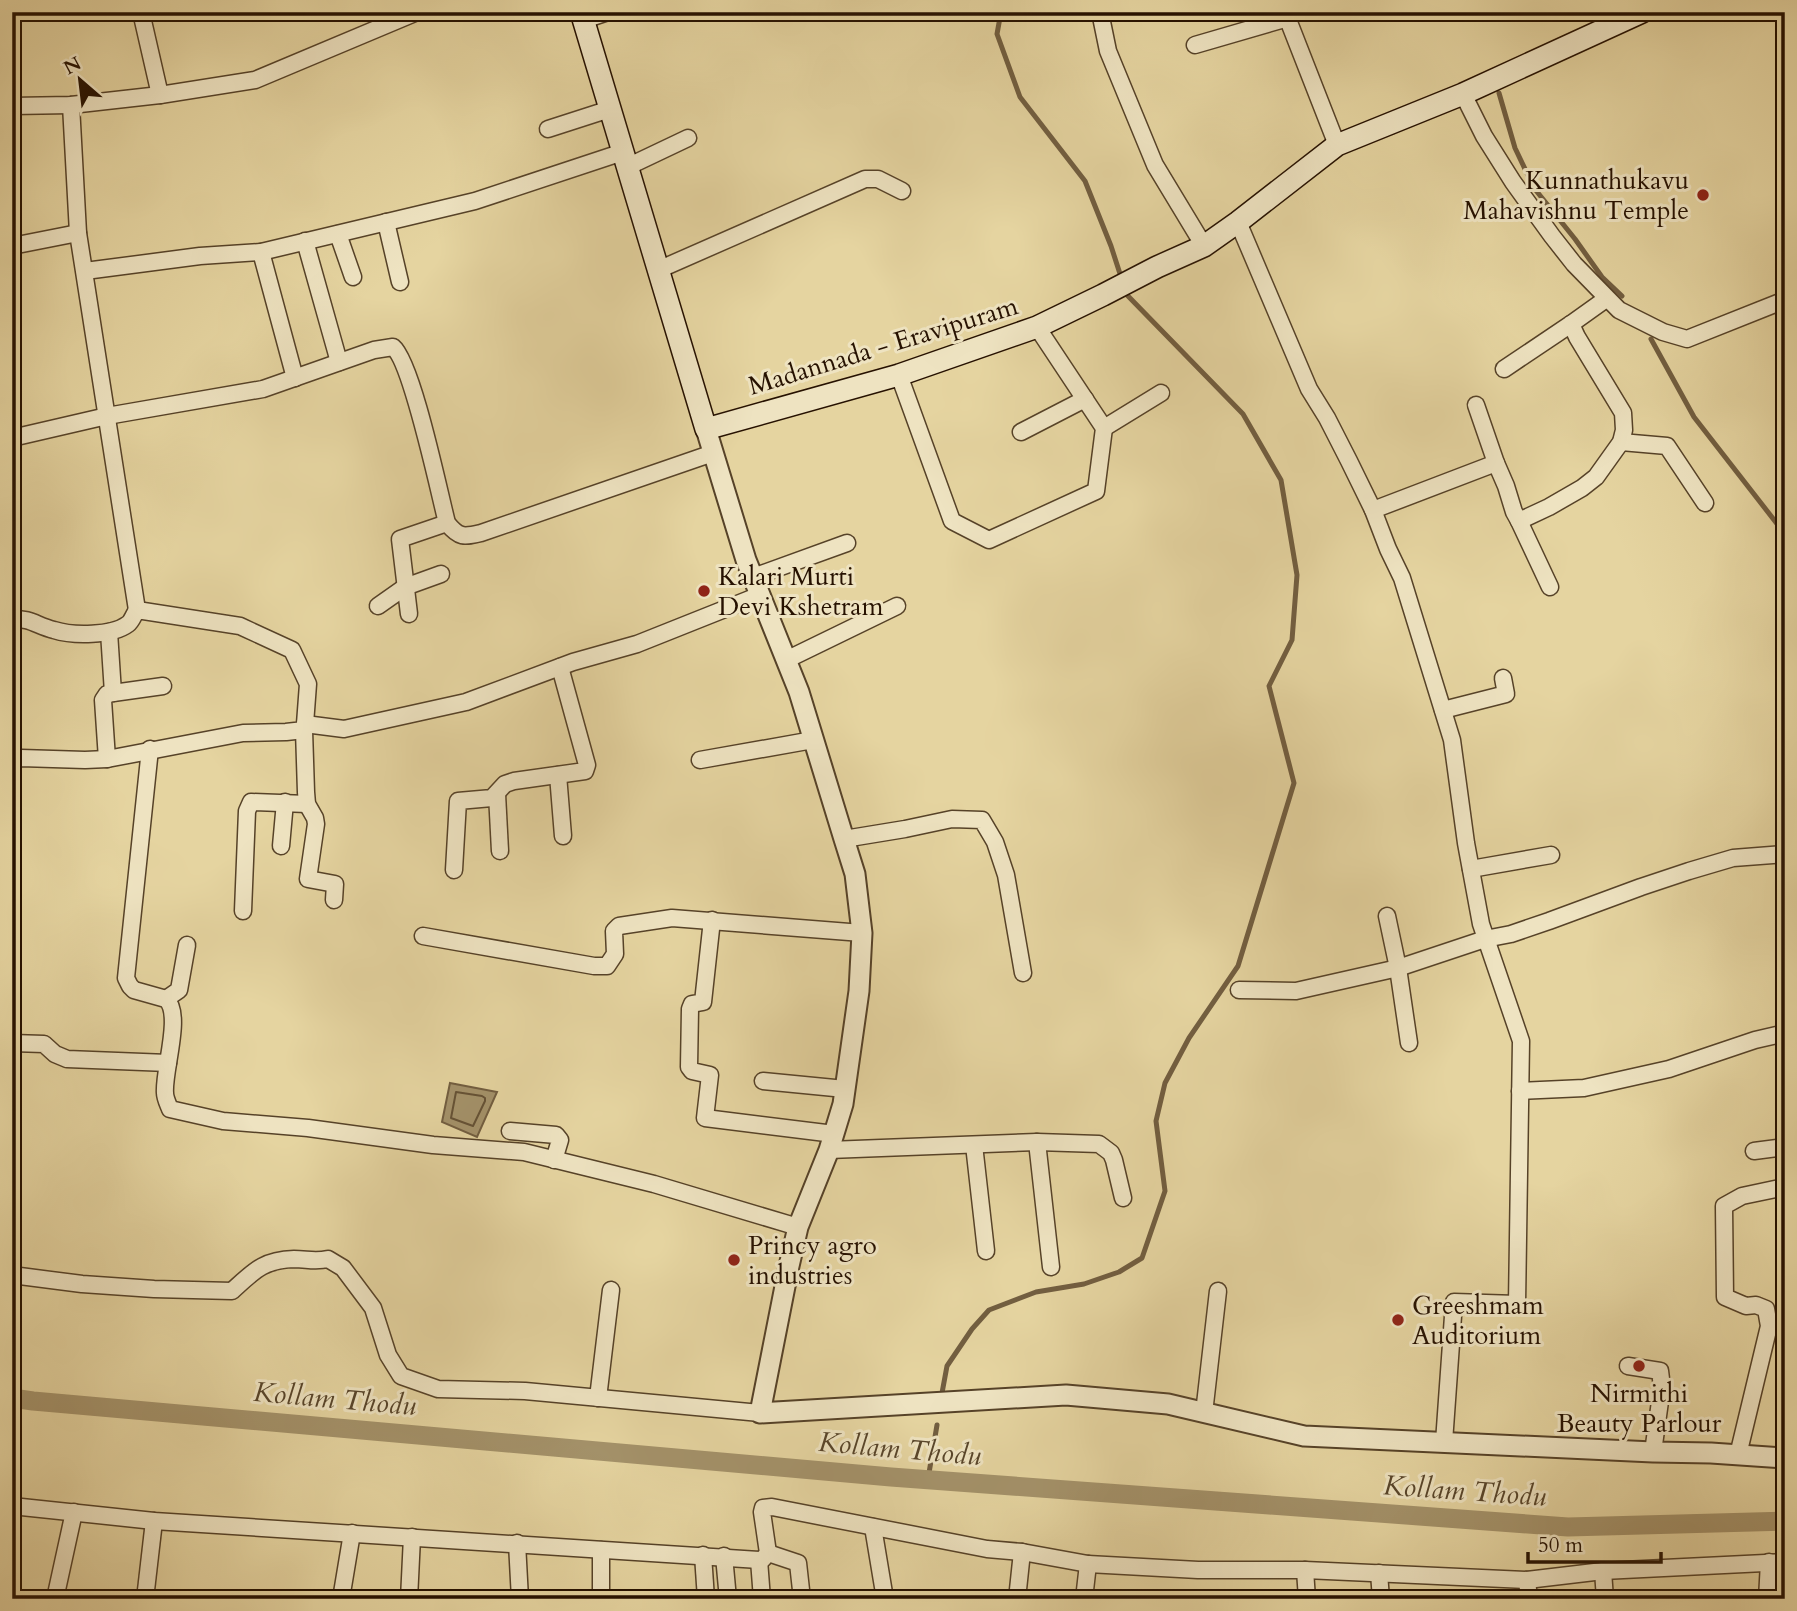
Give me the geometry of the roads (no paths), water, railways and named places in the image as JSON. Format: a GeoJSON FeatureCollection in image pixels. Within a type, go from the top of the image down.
{"type":"FeatureCollection","features":[{"type":"Feature","properties":{"kind":"main road","name":"Madannada - Eravipuram"},"geometry":{"type":"LineString","coordinates":[[706,429],[899,375],[1037,327],[1204,246],[1337,145],[1463,94],[1642,12]]}},
{"type":"Feature","properties":{"kind":"main road"},"geometry":{"type":"LineString","coordinates":[[582,16],[706,429]]}},
{"type":"Feature","properties":{"kind":"street"},"geometry":{"type":"LineString","coordinates":[[141,12],[160,95]]}},
{"type":"Feature","properties":{"kind":"street"},"geometry":{"type":"LineString","coordinates":[[12,106],[71,106],[255,80],[417,12]]}},
{"type":"Feature","properties":{"kind":"street"},"geometry":{"type":"LineString","coordinates":[[582,16],[608,12]]}},
{"type":"Feature","properties":{"kind":"street"},"geometry":{"type":"LineString","coordinates":[[1100,12],[1108,51],[1155,165],[1204,246]]}},
{"type":"Feature","properties":{"kind":"street"},"geometry":{"type":"LineString","coordinates":[[1195,45],[1286,15],[1337,145]]}},
{"type":"Feature","properties":{"kind":"street"},"geometry":{"type":"LineString","coordinates":[[1463,94],[1484,136],[1552,236],[1574,264],[1619,310],[1663,332],[1687,339],[1785,300]]}},
{"type":"Feature","properties":{"kind":"street"},"geometry":{"type":"LineString","coordinates":[[12,619],[24,618],[55,631],[109,632],[130,623],[137,610],[78,233],[71,106]]}},
{"type":"Feature","properties":{"kind":"street"},"geometry":{"type":"LineString","coordinates":[[548,129],[610,108]]}},
{"type":"Feature","properties":{"kind":"street"},"geometry":{"type":"LineString","coordinates":[[85,271],[200,256],[261,252],[475,201],[625,159],[688,138]]}},
{"type":"Feature","properties":{"kind":"street"},"geometry":{"type":"LineString","coordinates":[[658,270],[865,179],[878,180],[902,191]]}},
{"type":"Feature","properties":{"kind":"street"},"geometry":{"type":"LineString","coordinates":[[386,222],[400,282]]}},
{"type":"Feature","properties":{"kind":"street"},"geometry":{"type":"LineString","coordinates":[[1238,222],[1309,388],[1373,510],[1402,578],[1452,740],[1471,869],[1485,939],[1521,1041],[1517,1304],[1454,1302],[1444,1442]]}},
{"type":"Feature","properties":{"kind":"street"},"geometry":{"type":"LineString","coordinates":[[12,246],[78,233]]}},
{"type":"Feature","properties":{"kind":"street"},"geometry":{"type":"LineString","coordinates":[[338,234],[353,277]]}},
{"type":"Feature","properties":{"kind":"street"},"geometry":{"type":"LineString","coordinates":[[305,241],[339,362]]}},
{"type":"Feature","properties":{"kind":"street"},"geometry":{"type":"LineString","coordinates":[[261,252],[295,378]]}},
{"type":"Feature","properties":{"kind":"street"},"geometry":{"type":"LineString","coordinates":[[1504,369],[1606,299]]}},
{"type":"Feature","properties":{"kind":"street"},"geometry":{"type":"LineString","coordinates":[[1518,521],[1582,488],[1596,477],[1621,442],[1624,430],[1623,412],[1571,324]]}},
{"type":"Feature","properties":{"kind":"street"},"geometry":{"type":"LineString","coordinates":[[899,375],[952,521],[989,540],[1096,491],[1104,428],[1037,327]]}},
{"type":"Feature","properties":{"kind":"street"},"geometry":{"type":"LineString","coordinates":[[12,438],[107,416],[263,389],[339,362],[393,347],[398,351],[412,386],[447,523],[456,533],[465,536],[481,533],[713,453]]}},
{"type":"Feature","properties":{"kind":"street"},"geometry":{"type":"LineString","coordinates":[[1104,428],[1161,393]]}},
{"type":"Feature","properties":{"kind":"street"},"geometry":{"type":"LineString","coordinates":[[1021,432],[1085,399]]}},
{"type":"Feature","properties":{"kind":"street"},"geometry":{"type":"LineString","coordinates":[[1476,405],[1514,512],[1550,587]]}},
{"type":"Feature","properties":{"kind":"street"},"geometry":{"type":"LineString","coordinates":[[706,429],[746,560],[799,692],[855,874],[862,933],[859,991],[842,1104],[831,1142],[798,1227],[760,1413]]}},
{"type":"Feature","properties":{"kind":"street"},"geometry":{"type":"LineString","coordinates":[[1621,442],[1667,446],[1705,503]]}},
{"type":"Feature","properties":{"kind":"street"},"geometry":{"type":"LineString","coordinates":[[1373,510],[1496,463]]}},
{"type":"Feature","properties":{"kind":"street"},"geometry":{"type":"LineString","coordinates":[[409,614],[400,539],[447,523]]}},
{"type":"Feature","properties":{"kind":"street"},"geometry":{"type":"LineString","coordinates":[[12,759],[107,759],[243,733],[286,732],[305,727],[344,729],[466,702],[560,667],[638,644],[847,543]]}},
{"type":"Feature","properties":{"kind":"street"},"geometry":{"type":"LineString","coordinates":[[378,606],[405,587],[441,574]]}},
{"type":"Feature","properties":{"kind":"street"},"geometry":{"type":"LineString","coordinates":[[786,660],[897,606]]}},
{"type":"Feature","properties":{"kind":"street"},"geometry":{"type":"LineString","coordinates":[[137,610],[240,626],[292,649],[308,684],[305,727],[307,804],[316,824],[308,879],[335,884],[334,900]]}},
{"type":"Feature","properties":{"kind":"street"},"geometry":{"type":"LineString","coordinates":[[109,632],[113,693]]}},
{"type":"Feature","properties":{"kind":"street"},"geometry":{"type":"LineString","coordinates":[[454,870],[458,801],[492,798],[505,784],[585,771],[587,765],[560,667]]}},
{"type":"Feature","properties":{"kind":"street"},"geometry":{"type":"LineString","coordinates":[[1443,710],[1506,694],[1503,678]]}},
{"type":"Feature","properties":{"kind":"street"},"geometry":{"type":"LineString","coordinates":[[107,759],[103,700],[107,694],[163,686]]}},
{"type":"Feature","properties":{"kind":"street"},"geometry":{"type":"LineString","coordinates":[[700,760],[813,740]]}},
{"type":"Feature","properties":{"kind":"street"},"geometry":{"type":"LineString","coordinates":[[150,750],[126,978],[134,989],[166,999],[170,1003],[173,1020],[165,1094],[170,1110],[223,1121],[308,1128],[433,1145],[524,1152],[654,1184],[798,1227]]}},
{"type":"Feature","properties":{"kind":"street"},"geometry":{"type":"LineString","coordinates":[[558,775],[563,836]]}},
{"type":"Feature","properties":{"kind":"street"},"geometry":{"type":"LineString","coordinates":[[498,794],[500,851]]}},
{"type":"Feature","properties":{"kind":"street"},"geometry":{"type":"LineString","coordinates":[[243,911],[247,811],[251,802],[307,804]]}},
{"type":"Feature","properties":{"kind":"street"},"geometry":{"type":"LineString","coordinates":[[281,846],[285,802]]}},
{"type":"Feature","properties":{"kind":"street"},"geometry":{"type":"LineString","coordinates":[[844,839],[952,819],[982,820],[995,842],[1006,875],[1023,973]]}},
{"type":"Feature","properties":{"kind":"street"},"geometry":{"type":"LineString","coordinates":[[1239,990],[1296,990],[1398,968],[1485,939],[1511,934],[1641,887],[1726,860],[1785,854]]}},
{"type":"Feature","properties":{"kind":"street"},"geometry":{"type":"LineString","coordinates":[[1471,869],[1551,855]]}},
{"type":"Feature","properties":{"kind":"street"},"geometry":{"type":"LineString","coordinates":[[1387,916],[1409,1043]]}},
{"type":"Feature","properties":{"kind":"street"},"geometry":{"type":"LineString","coordinates":[[422,936],[607,966],[615,954],[614,931],[618,926],[672,918],[862,933]]}},
{"type":"Feature","properties":{"kind":"street"},"geometry":{"type":"LineString","coordinates":[[712,920],[703,1002],[692,1004],[690,1009],[689,1067],[692,1071],[710,1075],[705,1118],[831,1142],[1099,1144],[1114,1160],[1123,1198]]}},
{"type":"Feature","properties":{"kind":"street"},"geometry":{"type":"LineString","coordinates":[[166,999],[179,990],[187,945]]}},
{"type":"Feature","properties":{"kind":"street"},"geometry":{"type":"LineString","coordinates":[[1520,1091],[1584,1087],[1669,1069],[1755,1040],[1785,1033]]}},
{"type":"Feature","properties":{"kind":"street"},"geometry":{"type":"LineString","coordinates":[[12,1043],[44,1044],[55,1054],[67,1059],[168,1063]]}},
{"type":"Feature","properties":{"kind":"street"},"geometry":{"type":"LineString","coordinates":[[764,1081],[845,1089]]}},
{"type":"Feature","properties":{"kind":"street"},"geometry":{"type":"LineString","coordinates":[[509,1131],[556,1135],[560,1140],[555,1160]]}},
{"type":"Feature","properties":{"kind":"street"},"geometry":{"type":"LineString","coordinates":[[1037,1142],[1051,1267]]}},
{"type":"Feature","properties":{"kind":"street"},"geometry":{"type":"LineString","coordinates":[[974,1145],[986,1251]]}},
{"type":"Feature","properties":{"kind":"street"},"geometry":{"type":"LineString","coordinates":[[1754,1151],[1785,1147]]}},
{"type":"Feature","properties":{"kind":"street"},"geometry":{"type":"LineString","coordinates":[[1738,1455],[1769,1326],[1766,1309],[1756,1305],[1746,1306],[1725,1297],[1724,1206],[1742,1196],[1785,1187]]}},
{"type":"Feature","properties":{"kind":"street"},"geometry":{"type":"LineString","coordinates":[[12,1275],[82,1284],[232,1291],[260,1267],[277,1260],[299,1259],[316,1262],[328,1259],[343,1268],[373,1308],[388,1355],[401,1376],[438,1389],[525,1391],[760,1413],[1066,1395],[1168,1405],[1304,1436],[1785,1458]]}},
{"type":"Feature","properties":{"kind":"street"},"geometry":{"type":"LineString","coordinates":[[598,1398],[611,1290]]}},
{"type":"Feature","properties":{"kind":"street"},"geometry":{"type":"LineString","coordinates":[[1204,1413],[1218,1292]]}},
{"type":"Feature","properties":{"kind":"street"},"geometry":{"type":"LineString","coordinates":[[1628,1366],[1660,1371],[1662,1387],[1653,1452]]}},
{"type":"Feature","properties":{"kind":"street"},"geometry":{"type":"LineString","coordinates":[[12,1506],[154,1521],[601,1550],[763,1556],[798,1563],[802,1599]]}},
{"type":"Feature","properties":{"kind":"street"},"geometry":{"type":"LineString","coordinates":[[762,1599],[762,1512],[763,1508],[772,1507],[987,1549],[1022,1552],[1088,1564],[1527,1580],[1603,1571],[1777,1562],[1768,1599]]}},
{"type":"Feature","properties":{"kind":"street"},"geometry":{"type":"LineString","coordinates":[[55,1599],[74,1512]]}},
{"type":"Feature","properties":{"kind":"street"},"geometry":{"type":"LineString","coordinates":[[145,1599],[154,1521]]}},
{"type":"Feature","properties":{"kind":"street"},"geometry":{"type":"LineString","coordinates":[[873,1527],[885,1599]]}},
{"type":"Feature","properties":{"kind":"street"},"geometry":{"type":"LineString","coordinates":[[341,1599],[352,1533]]}},
{"type":"Feature","properties":{"kind":"street"},"geometry":{"type":"LineString","coordinates":[[409,1599],[412,1537]]}},
{"type":"Feature","properties":{"kind":"street"},"geometry":{"type":"LineString","coordinates":[[517,1543],[520,1599]]}},
{"type":"Feature","properties":{"kind":"street"},"geometry":{"type":"LineString","coordinates":[[601,1550],[601,1599]]}},
{"type":"Feature","properties":{"kind":"street"},"geometry":{"type":"LineString","coordinates":[[1017,1599],[1022,1552]]}},
{"type":"Feature","properties":{"kind":"street"},"geometry":{"type":"LineString","coordinates":[[703,1555],[706,1599]]}},
{"type":"Feature","properties":{"kind":"street"},"geometry":{"type":"LineString","coordinates":[[724,1556],[728,1599]]}},
{"type":"Feature","properties":{"kind":"street"},"geometry":{"type":"LineString","coordinates":[[1084,1599],[1088,1564]]}},
{"type":"Feature","properties":{"kind":"street"},"geometry":{"type":"LineString","coordinates":[[1305,1570],[1307,1599]]}},
{"type":"Feature","properties":{"kind":"street"},"geometry":{"type":"LineString","coordinates":[[1603,1571],[1605,1599]]}},
{"type":"Feature","properties":{"kind":"street"},"geometry":{"type":"LineString","coordinates":[[1379,1573],[1381,1599]]}},
{"type":"Feature","properties":{"kind":"street"},"geometry":{"type":"LineString","coordinates":[[1527,1580],[1529,1599]]}},
{"type":"Feature","properties":{"kind":"water"},"geometry":{"type":"Polygon","coordinates":[[[450,1083],[497,1092],[477,1137],[442,1122],[450,1083]]]}},
{"type":"Feature","properties":{"kind":"waterway"},"geometry":{"type":"LineString","coordinates":[[1001,12],[997,34],[1020,97],[1085,181],[1122,280]]}},
{"type":"Feature","properties":{"kind":"waterway"},"geometry":{"type":"LineString","coordinates":[[1499,93],[1515,148],[1534,188],[1602,277],[1622,296]]}},
{"type":"Feature","properties":{"kind":"waterway"},"geometry":{"type":"LineString","coordinates":[[942,1393],[947,1366],[972,1329],[989,1310],[1036,1292],[1084,1284],[1119,1272],[1142,1258],[1165,1191],[1156,1121],[1165,1083],[1189,1038],[1238,966],[1294,783],[1269,686],[1292,640],[1297,575],[1281,480],[1243,414],[1127,295],[1125,289]]}},
{"type":"Feature","properties":{"kind":"waterway"},"geometry":{"type":"LineString","coordinates":[[1651,339],[1694,417],[1785,534]]}},
{"type":"Feature","properties":{"kind":"waterway","name":"Kollam Thodu"},"geometry":{"type":"LineString","coordinates":[[12,1398],[891,1477],[1568,1527],[1785,1521]]}},
{"type":"Feature","properties":{"kind":"waterway"},"geometry":{"type":"LineString","coordinates":[[928,1479],[937,1425]]}},
{"type":"Feature","properties":{"kind":"place","name":"Kunnathukavu Mahavishnu Temple"},"geometry":{"type":"Point","coordinates":[1703,195]}},
{"type":"Feature","properties":{"kind":"place","name":"Kalari Murti Devi Kshetram"},"geometry":{"type":"Point","coordinates":[704,591]}},
{"type":"Feature","properties":{"kind":"place","name":"Princy agro industries"},"geometry":{"type":"Point","coordinates":[734,1260]}},
{"type":"Feature","properties":{"kind":"place","name":"Greeshmam Auditorium"},"geometry":{"type":"Point","coordinates":[1398,1320]}},
{"type":"Feature","properties":{"kind":"place","name":"Nirmithi Beauty Parlour"},"geometry":{"type":"Point","coordinates":[1639,1366]}}]}
